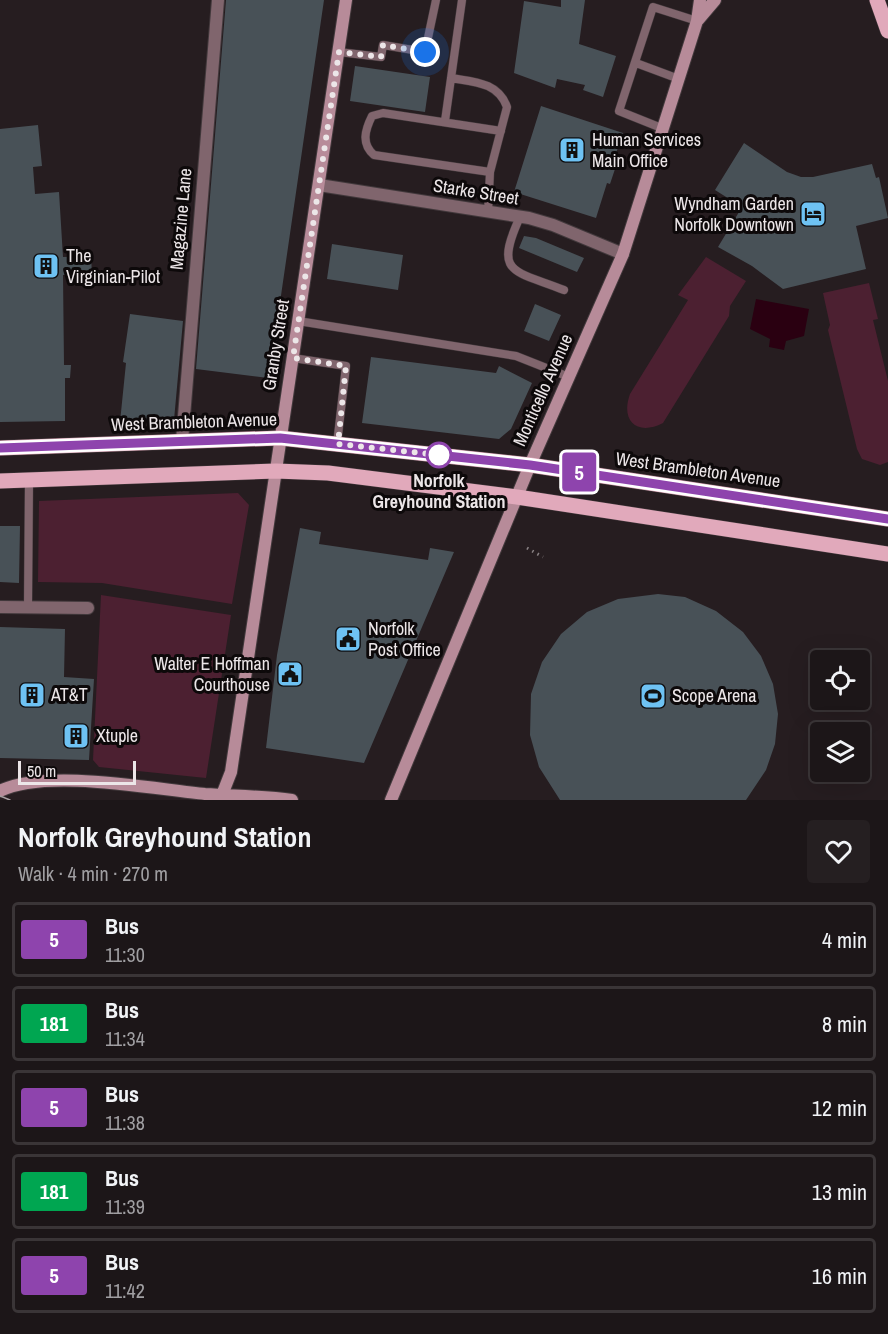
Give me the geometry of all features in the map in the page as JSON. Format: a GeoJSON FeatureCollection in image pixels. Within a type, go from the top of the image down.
{"type":"FeatureCollection","features":[{"type":"Feature","properties":{"kind":"main road"},"geometry":{"type":"LineString","coordinates":[[877,0],[888,31]]}},
{"type":"Feature","properties":{"kind":"main road","name":"West Brambleton Avenue"},"geometry":{"type":"LineString","coordinates":[[0,448],[280,438],[530,465],[888,519]]}},
{"type":"Feature","properties":{"kind":"main road"},"geometry":{"type":"LineString","coordinates":[[0,481],[276,471],[328,473],[517,497],[888,554]]}},
{"type":"Feature","properties":{"kind":"street","name":"Magazine Lane"},"geometry":{"type":"LineString","coordinates":[[182,441],[218,0]]}},
{"type":"Feature","properties":{"kind":"street","name":"Granby Street"},"geometry":{"type":"LineString","coordinates":[[221,797],[231,772],[346,0]]}},
{"type":"Feature","properties":{"kind":"street","name":"Monticello Avenue"},"geometry":{"type":"LineString","coordinates":[[391,800],[530,465],[623,254],[697,21],[700,0]]}},
{"type":"Feature","properties":{"kind":"street","name":"Monticello Avenue"},"geometry":{"type":"LineString","coordinates":[[697,21],[715,0]]}},
{"type":"Feature","properties":{"kind":"street"},"geometry":{"type":"LineString","coordinates":[[877,0],[888,3]]}},
{"type":"Feature","properties":{"kind":"street","name":"Starke Street"},"geometry":{"type":"LineString","coordinates":[[319,186],[520,217],[553,225],[623,254]]}},
{"type":"Feature","properties":{"kind":"street"},"geometry":{"type":"LineString","coordinates":[[0,607],[88,609]]}},
{"type":"Feature","properties":{"kind":"street"},"geometry":{"type":"LineString","coordinates":[[0,791],[17,784],[57,782],[221,797],[292,800]]}},
{"type":"Feature","properties":{"kind":"lane"},"geometry":{"type":"LineString","coordinates":[[339,52],[381,57],[383,45],[425,52],[436,0]]}},
{"type":"Feature","properties":{"kind":"lane"},"geometry":{"type":"LineString","coordinates":[[445,121],[462,0]]}},
{"type":"Feature","properties":{"kind":"lane"},"geometry":{"type":"LineString","coordinates":[[663,129],[619,111],[652,7],[697,21]]}},
{"type":"Feature","properties":{"kind":"lane"},"geometry":{"type":"LineString","coordinates":[[636,63],[679,79]]}},
{"type":"Feature","properties":{"kind":"lane"},"geometry":{"type":"LineString","coordinates":[[451,78],[490,86],[500,94],[507,107],[490,172],[488,212]]}},
{"type":"Feature","properties":{"kind":"lane"},"geometry":{"type":"LineString","coordinates":[[490,172],[374,155],[367,149],[364,140],[372,116],[383,113],[501,131]]}},
{"type":"Feature","properties":{"kind":"lane"},"geometry":{"type":"LineString","coordinates":[[520,217],[507,245],[506,256],[509,264],[519,272],[564,290]]}},
{"type":"Feature","properties":{"kind":"lane"},"geometry":{"type":"LineString","coordinates":[[298,321],[516,356],[569,376]]}},
{"type":"Feature","properties":{"kind":"lane"},"geometry":{"type":"LineString","coordinates":[[293,358],[346,366],[338,444]]}},
{"type":"Feature","properties":{"kind":"lane"},"geometry":{"type":"LineString","coordinates":[[28,608],[29,480]]}},
{"type":"Feature","properties":{"kind":"path"},"geometry":{"type":"LineString","coordinates":[[527,548],[543,557]]}},
{"type":"Feature","properties":{"kind":"shaded area"},"geometry":{"type":"Polygon","coordinates":[[[706,257],[746,281],[730,306],[729,316],[663,423],[654,427],[639,427],[629,419],[627,412],[630,394],[688,300],[678,295],[706,257]]]}},
{"type":"Feature","properties":{"kind":"shaded area"},"geometry":{"type":"Polygon","coordinates":[[[869,283],[878,319],[873,320],[888,381],[888,462],[880,465],[862,459],[857,449],[828,330],[830,325],[823,293],[869,283]]]}},
{"type":"Feature","properties":{"kind":"shaded area"},"geometry":{"type":"Polygon","coordinates":[[[756,299],[809,309],[804,336],[786,341],[784,350],[769,347],[770,339],[750,329],[756,299]]]}},
{"type":"Feature","properties":{"kind":"shaded area"},"geometry":{"type":"Polygon","coordinates":[[[238,493],[249,505],[232,604],[102,583],[38,582],[39,501],[238,493]]]}},
{"type":"Feature","properties":{"kind":"shaded area"},"geometry":{"type":"Polygon","coordinates":[[[101,595],[231,615],[206,778],[99,767],[93,760],[101,595]]]}},
{"type":"Feature","properties":{"kind":"building"},"geometry":{"type":"Polygon","coordinates":[[[226,0],[324,0],[269,378],[196,369],[226,0]]]}},
{"type":"Feature","properties":{"kind":"building"},"geometry":{"type":"Polygon","coordinates":[[[561,0],[585,0],[579,44],[616,56],[603,97],[583,90],[585,85],[557,79],[555,88],[514,73],[524,1],[561,7],[561,0]]]}},
{"type":"Feature","properties":{"kind":"building"},"geometry":{"type":"Polygon","coordinates":[[[355,66],[430,77],[425,112],[350,101],[355,66]]]}},
{"type":"Feature","properties":{"kind":"building","name":"Human Services Main Office"},"geometry":{"type":"Polygon","coordinates":[[[541,106],[623,133],[611,168],[615,169],[610,184],[607,183],[596,218],[514,192],[541,106]]]}},
{"type":"Feature","properties":{"kind":"building","name":"The Virginian-Pilot"},"geometry":{"type":"Polygon","coordinates":[[[38,125],[42,166],[33,167],[35,194],[59,192],[63,257],[91,256],[92,275],[63,275],[64,365],[71,365],[70,378],[65,378],[65,421],[0,422],[0,129],[38,125]]]}},
{"type":"Feature","properties":{"kind":"building","name":"Wyndham Garden Norfolk Downtown"},"geometry":{"type":"Polygon","coordinates":[[[744,143],[787,172],[801,177],[813,177],[872,164],[876,178],[879,177],[888,218],[856,226],[866,269],[783,289],[752,266],[718,247],[742,207],[715,190],[744,143]]]}},
{"type":"Feature","properties":{"kind":"building"},"geometry":{"type":"Polygon","coordinates":[[[524,236],[536,238],[584,258],[577,272],[519,248],[524,236]]]}},
{"type":"Feature","properties":{"kind":"building"},"geometry":{"type":"Polygon","coordinates":[[[332,244],[403,255],[398,290],[327,279],[332,244]]]}},
{"type":"Feature","properties":{"kind":"building"},"geometry":{"type":"Polygon","coordinates":[[[535,304],[561,315],[549,341],[524,331],[535,304]]]}},
{"type":"Feature","properties":{"kind":"building"},"geometry":{"type":"Polygon","coordinates":[[[130,314],[183,321],[174,420],[120,422],[126,363],[123,362],[130,314]]]}},
{"type":"Feature","properties":{"kind":"building","name":"Norfolk Greyhound Station"},"geometry":{"type":"Polygon","coordinates":[[[371,357],[496,373],[499,366],[532,383],[511,429],[499,439],[362,423],[371,357]]]}},
{"type":"Feature","properties":{"kind":"building"},"geometry":{"type":"Polygon","coordinates":[[[0,526],[20,526],[19,583],[0,582],[0,526]]]}},
{"type":"Feature","properties":{"kind":"building","name":"Norfolk Post Office"},"geometry":{"type":"Polygon","coordinates":[[[300,528],[321,532],[319,544],[428,560],[430,548],[454,552],[364,763],[266,748],[277,655],[300,528]]]}},
{"type":"Feature","properties":{"kind":"building","name":"Scope Arena"},"geometry":{"type":"Polygon","coordinates":[[[658,594],[685,597],[716,611],[743,632],[761,656],[773,684],[778,714],[775,744],[766,770],[746,800],[560,800],[539,767],[530,735],[531,694],[542,662],[561,634],[587,612],[618,599],[658,594]]]}},
{"type":"Feature","properties":{"kind":"building","name":"AT&T"},"geometry":{"type":"Polygon","coordinates":[[[0,627],[65,629],[64,677],[94,679],[89,760],[0,758],[0,627]]]}},
{"type":"Feature","properties":{"kind":"tram line"},"geometry":{"type":"LineString","coordinates":[[0,796],[10,800]]}},
{"type":"Feature","properties":{"kind":"bus line","name":"5"},"geometry":{"type":"LineString","coordinates":[[0,448],[280,438],[530,465],[888,519]]}},
{"type":"Feature","properties":{"kind":"place","name":"Human Services Main Office"},"geometry":{"type":"Point","coordinates":[572,150]}},
{"type":"Feature","properties":{"kind":"place","name":"Wyndham Garden Norfolk Downtown"},"geometry":{"type":"Point","coordinates":[813,214]}},
{"type":"Feature","properties":{"kind":"place","name":"The Virginian-Pilot"},"geometry":{"type":"Point","coordinates":[46,266]}},
{"type":"Feature","properties":{"kind":"place","name":"Norfolk Greyhound Station"},"geometry":{"type":"Point","coordinates":[439,455]}},
{"type":"Feature","properties":{"kind":"place","name":"Norfolk Post Office"},"geometry":{"type":"Point","coordinates":[348,639]}},
{"type":"Feature","properties":{"kind":"place","name":"Walter E Hoffman Courthouse"},"geometry":{"type":"Point","coordinates":[290,674]}},
{"type":"Feature","properties":{"kind":"place","name":"AT&T"},"geometry":{"type":"Point","coordinates":[32,695]}},
{"type":"Feature","properties":{"kind":"place","name":"Scope Arena"},"geometry":{"type":"Point","coordinates":[653,696]}},
{"type":"Feature","properties":{"kind":"place","name":"Xtuple"},"geometry":{"type":"Point","coordinates":[76,736]}},
{"type":"Feature","properties":{"kind":"route"},"geometry":{"type":"LineString","coordinates":[[425,52],[383,45],[381,57],[339,52],[293,358],[346,366],[338,444],[439,455]]}}]}
